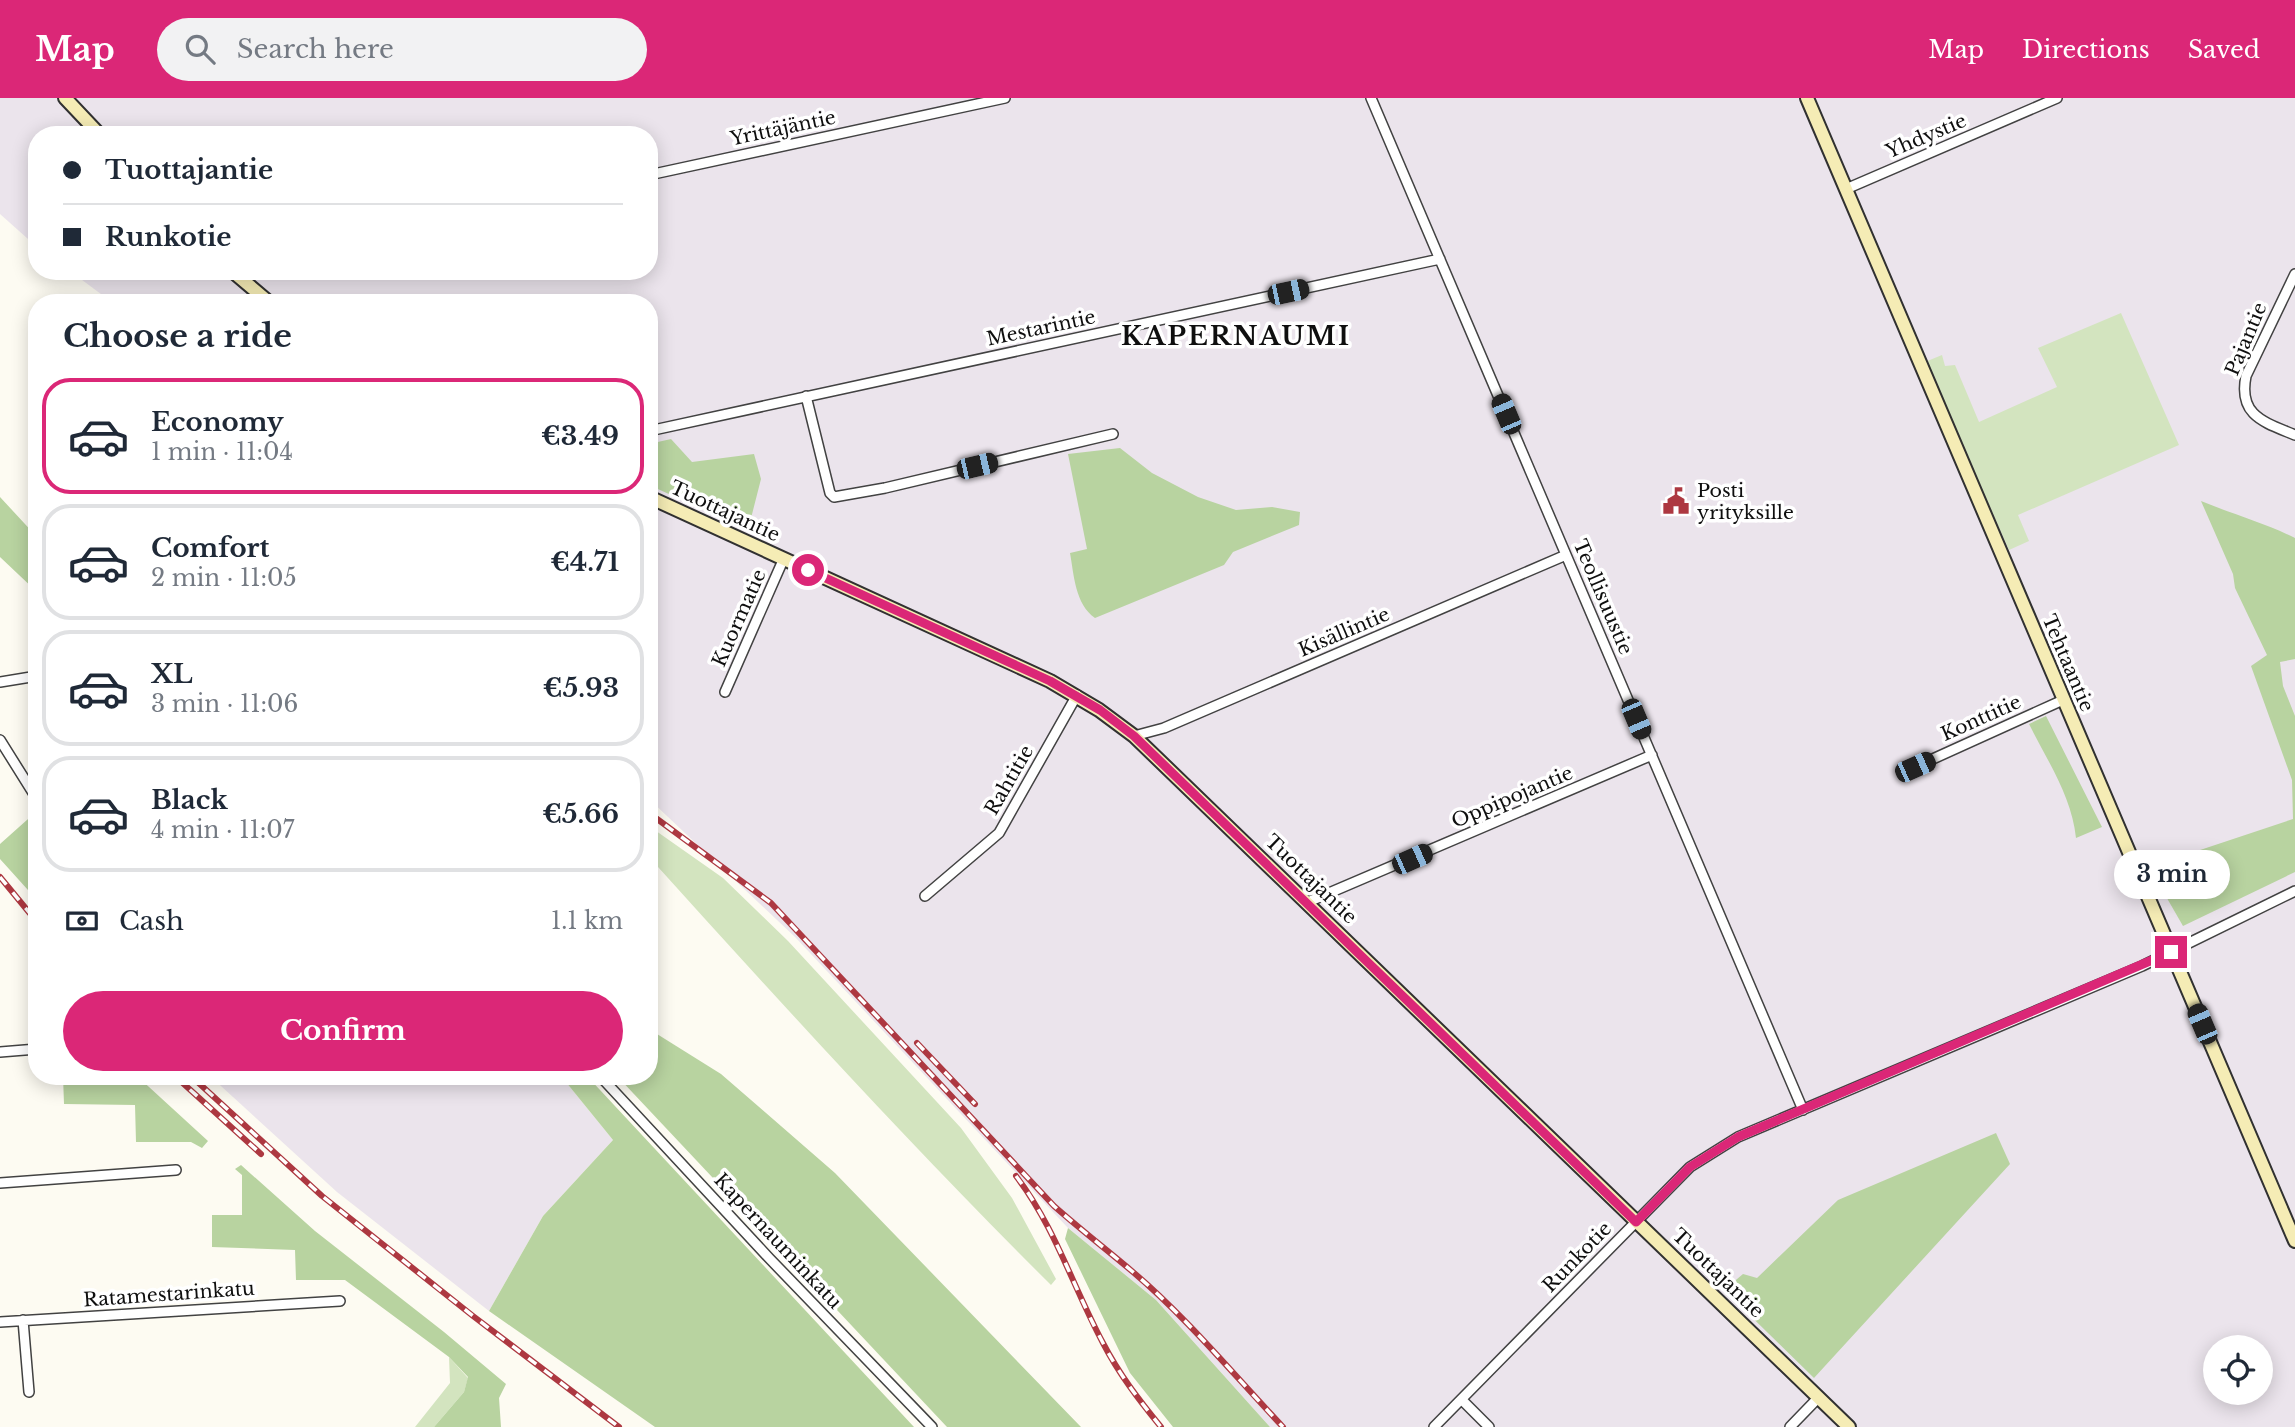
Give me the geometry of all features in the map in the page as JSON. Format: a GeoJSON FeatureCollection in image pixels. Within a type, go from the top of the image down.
{"type":"FeatureCollection","features":[{"type":"Feature","properties":{"kind":"street"},"geometry":{"type":"LineString","coordinates":[[65,98],[91,126]]}},
{"type":"Feature","properties":{"kind":"street","name":"Yrittäjäntie"},"geometry":{"type":"LineString","coordinates":[[658,173],[1005,98]]}},
{"type":"Feature","properties":{"kind":"street","name":"Teollisuustie"},"geometry":{"type":"LineString","coordinates":[[1371,98],[1803,1110]]}},
{"type":"Feature","properties":{"kind":"street","name":"Tehtaantie"},"geometry":{"type":"LineString","coordinates":[[1807,98],[2295,1241]]}},
{"type":"Feature","properties":{"kind":"street","name":"Yhdystie"},"geometry":{"type":"LineString","coordinates":[[1846,189],[2057,98]]}},
{"type":"Feature","properties":{"kind":"street","name":"Mestarintie"},"geometry":{"type":"LineString","coordinates":[[658,429],[1440,259]]}},
{"type":"Feature","properties":{"kind":"street","name":"Pajantie"},"geometry":{"type":"LineString","coordinates":[[2295,274],[2246,376],[2243,389],[2246,403],[2254,416],[2295,435]]}},
{"type":"Feature","properties":{"kind":"street"},"geometry":{"type":"LineString","coordinates":[[243,280],[259,294]]}},
{"type":"Feature","properties":{"kind":"street"},"geometry":{"type":"LineString","coordinates":[[806,396],[830,493],[834,498],[1113,434]]}},
{"type":"Feature","properties":{"kind":"street","name":"Tuottajantie"},"geometry":{"type":"LineString","coordinates":[[658,501],[1038,675],[1077,695],[1134,736],[1849,1427]]}},
{"type":"Feature","properties":{"kind":"street","name":"Kisällintie"},"geometry":{"type":"LineString","coordinates":[[1134,736],[1164,728],[1566,555]]}},
{"type":"Feature","properties":{"kind":"street","name":"Kuormatie"},"geometry":{"type":"LineString","coordinates":[[725,692],[784,558]]}},
{"type":"Feature","properties":{"kind":"street"},"geometry":{"type":"LineString","coordinates":[[0,682],[28,678]]}},
{"type":"Feature","properties":{"kind":"street","name":"Rahtitie"},"geometry":{"type":"LineString","coordinates":[[925,896],[999,833],[1077,695]]}},
{"type":"Feature","properties":{"kind":"street","name":"Konttitie"},"geometry":{"type":"LineString","coordinates":[[1915,767],[2063,700]]}},
{"type":"Feature","properties":{"kind":"street"},"geometry":{"type":"LineString","coordinates":[[0,740],[28,785]]}},
{"type":"Feature","properties":{"kind":"street","name":"Oppipojantie"},"geometry":{"type":"LineString","coordinates":[[1308,902],[1652,755]]}},
{"type":"Feature","properties":{"kind":"street","name":"Runkotie"},"geometry":{"type":"LineString","coordinates":[[1434,1427],[1690,1167],[1707,1155],[1738,1137],[2171,952],[2295,891]]}},
{"type":"Feature","properties":{"kind":"street"},"geometry":{"type":"LineString","coordinates":[[0,1052],[28,1050]]}},
{"type":"Feature","properties":{"kind":"street","name":"Kapernauminkatu"},"geometry":{"type":"LineString","coordinates":[[608,1085],[769,1258],[932,1427]]}},
{"type":"Feature","properties":{"kind":"street"},"geometry":{"type":"LineString","coordinates":[[0,1183],[176,1170]]}},
{"type":"Feature","properties":{"kind":"street","name":"Ratamestarinkatu"},"geometry":{"type":"LineString","coordinates":[[0,1322],[340,1301]]}},
{"type":"Feature","properties":{"kind":"street"},"geometry":{"type":"LineString","coordinates":[[23,1320],[29,1392]]}},
{"type":"Feature","properties":{"kind":"street"},"geometry":{"type":"LineString","coordinates":[[1790,1427],[1819,1397]]}},
{"type":"Feature","properties":{"kind":"street"},"geometry":{"type":"LineString","coordinates":[[1462,1401],[1489,1427]]}},
{"type":"Feature","properties":{"kind":"shaded area"},"geometry":{"type":"Polygon","coordinates":[[[0,98],[2295,98],[2295,1427],[1270,1427],[1156,1300],[1068,1228],[795,937],[658,808],[658,294],[101,294],[82,280],[658,280],[658,126],[28,126],[28,239],[0,214],[0,98]]]}},
{"type":"Feature","properties":{"kind":"shaded area"},"geometry":{"type":"Polygon","coordinates":[[[220,1085],[568,1085],[613,1140],[543,1216],[489,1311],[337,1192],[220,1085]]]}},
{"type":"Feature","properties":{"kind":"green space"},"geometry":{"type":"Polygon","coordinates":[[[2121,313],[2179,445],[2018,515],[2029,541],[2009,550],[1925,362],[1942,355],[1945,366],[1955,365],[1979,422],[2057,387],[2038,348],[2121,313]]]}},
{"type":"Feature","properties":{"kind":"green space"},"geometry":{"type":"Polygon","coordinates":[[[671,439],[692,462],[754,454],[761,479],[748,530],[658,489],[658,442],[671,439]]]}},
{"type":"Feature","properties":{"kind":"green space"},"geometry":{"type":"Polygon","coordinates":[[[1120,448],[1152,473],[1198,497],[1236,510],[1272,507],[1300,512],[1299,525],[1233,552],[1224,565],[1095,618],[1079,597],[1070,553],[1087,549],[1068,454],[1120,448]]]}},
{"type":"Feature","properties":{"kind":"green space"},"geometry":{"type":"Polygon","coordinates":[[[0,497],[28,527],[28,583],[0,557],[0,497]]]}},
{"type":"Feature","properties":{"kind":"green space"},"geometry":{"type":"Polygon","coordinates":[[[2201,501],[2295,538],[2295,659],[2280,662],[2283,686],[2295,716],[2295,872],[2183,926],[2149,867],[2293,819],[2292,780],[2251,666],[2267,655],[2235,588],[2233,574],[2201,501]]]}},
{"type":"Feature","properties":{"kind":"green space"},"geometry":{"type":"Polygon","coordinates":[[[2046,716],[2102,827],[2076,838],[2064,793],[2029,724],[2046,716]]]}},
{"type":"Feature","properties":{"kind":"green space"},"geometry":{"type":"Polygon","coordinates":[[[28,819],[28,890],[0,859],[0,844],[28,819]]]}},
{"type":"Feature","properties":{"kind":"green space"},"geometry":{"type":"Polygon","coordinates":[[[658,832],[723,878],[788,941],[961,1128],[1012,1198],[1056,1279],[1051,1285],[897,1127],[658,867],[658,832]]]}},
{"type":"Feature","properties":{"kind":"green space"},"geometry":{"type":"Polygon","coordinates":[[[658,1035],[721,1074],[835,1173],[1081,1427],[947,1427],[625,1085],[658,1085],[658,1035]]]}},
{"type":"Feature","properties":{"kind":"green space"},"geometry":{"type":"Polygon","coordinates":[[[63,1085],[147,1085],[208,1141],[202,1148],[191,1142],[136,1142],[135,1105],[64,1104],[63,1085]]]}},
{"type":"Feature","properties":{"kind":"green space"},"geometry":{"type":"Polygon","coordinates":[[[568,1085],[595,1085],[914,1427],[655,1427],[489,1311],[543,1216],[613,1140],[568,1085]]]}},
{"type":"Feature","properties":{"kind":"green space"},"geometry":{"type":"Polygon","coordinates":[[[1996,1133],[2010,1164],[1814,1378],[1724,1290],[1743,1274],[1757,1278],[1838,1200],[1996,1133]]]}},
{"type":"Feature","properties":{"kind":"green space"},"geometry":{"type":"Polygon","coordinates":[[[241,1165],[315,1231],[506,1384],[499,1398],[501,1427],[434,1427],[464,1392],[468,1377],[449,1357],[345,1280],[296,1280],[295,1250],[212,1247],[212,1215],[242,1215],[242,1175],[235,1169],[241,1165]]]}},
{"type":"Feature","properties":{"kind":"green space"},"geometry":{"type":"Polygon","coordinates":[[[1068,1228],[1156,1300],[1270,1427],[1173,1427],[1130,1373],[1065,1239],[1068,1228]]]}},
{"type":"Feature","properties":{"kind":"green space"},"geometry":{"type":"Polygon","coordinates":[[[449,1357],[468,1378],[464,1392],[434,1427],[415,1427],[450,1383],[449,1357]]]}},
{"type":"Feature","properties":{"kind":"railway"},"geometry":{"type":"LineString","coordinates":[[658,820],[771,903],[1054,1206],[1172,1308],[1283,1427]]}},
{"type":"Feature","properties":{"kind":"railway"},"geometry":{"type":"LineString","coordinates":[[0,877],[28,911]]}},
{"type":"Feature","properties":{"kind":"railway"},"geometry":{"type":"LineString","coordinates":[[917,1043],[975,1104]]}},
{"type":"Feature","properties":{"kind":"railway"},"geometry":{"type":"LineString","coordinates":[[185,1085],[261,1154]]}},
{"type":"Feature","properties":{"kind":"railway"},"geometry":{"type":"LineString","coordinates":[[201,1085],[322,1196],[619,1427]]}},
{"type":"Feature","properties":{"kind":"railway"},"geometry":{"type":"LineString","coordinates":[[1016,1176],[1053,1236],[1109,1354],[1161,1427]]}},
{"type":"Feature","properties":{"kind":"place","name":"Posti yrityksille"},"geometry":{"type":"Point","coordinates":[1676,501]}},
{"type":"Feature","properties":{"kind":"district","name":"KAPERNAUMI"},"geometry":{"type":"Point","coordinates":[1236,336]}},
{"type":"Feature","properties":{"kind":"route"},"geometry":{"type":"LineString","coordinates":[[808,570],[1050,681],[1100,710],[1134,736],[1636,1222],[1690,1167],[1738,1137],[2171,952]]}}]}
